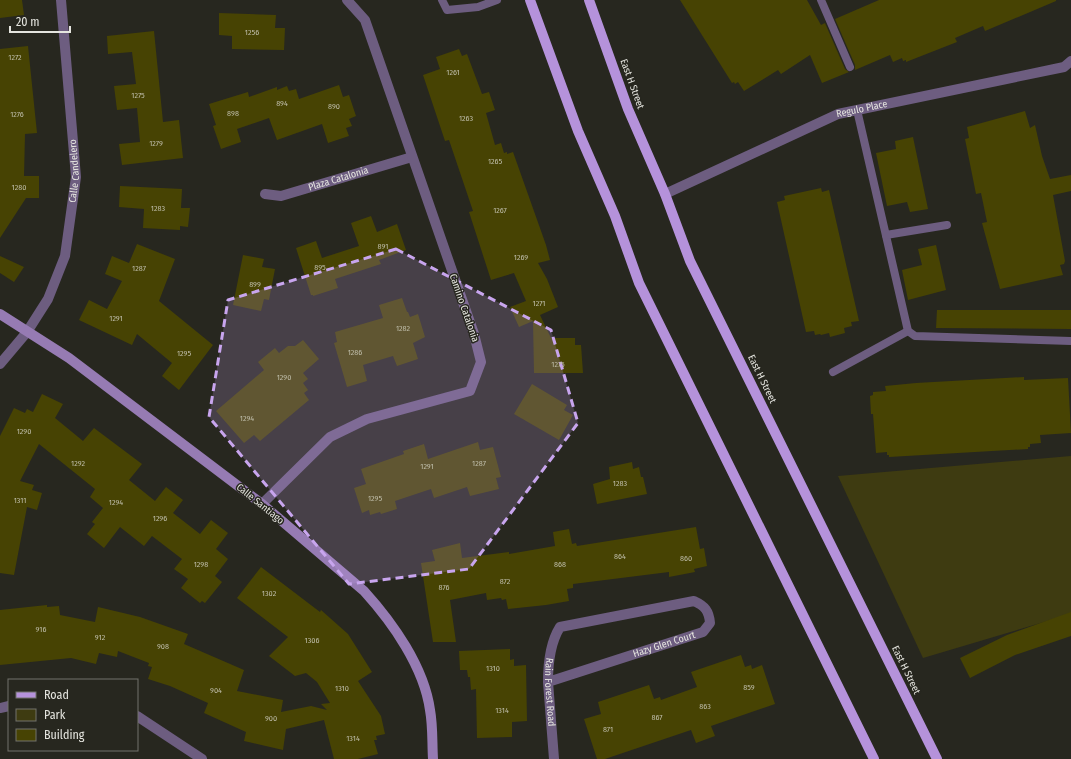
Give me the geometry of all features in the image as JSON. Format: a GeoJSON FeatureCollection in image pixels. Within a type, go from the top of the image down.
{"type":"FeatureCollection","features":[{"type":"Feature","properties":{"kind":"main road"},"geometry":{"type":"LineString","coordinates":[[530,0],[578,131],[614,216],[639,284],[874,759]]}},
{"type":"Feature","properties":{"kind":"main road","name":"East H Street"},"geometry":{"type":"LineString","coordinates":[[589,0],[628,109],[665,194],[690,261],[937,759]]}},
{"type":"Feature","properties":{"kind":"street","name":"Calle Candelero"},"geometry":{"type":"LineString","coordinates":[[0,364],[27,332],[48,299],[65,256],[76,177],[61,0]]}},
{"type":"Feature","properties":{"kind":"street","name":"Camino Catalonia"},"geometry":{"type":"LineString","coordinates":[[262,504],[330,437],[367,419],[470,391],[481,362],[474,334],[366,20],[347,0]]}},
{"type":"Feature","properties":{"kind":"street","name":"Regulo Place"},"geometry":{"type":"LineString","coordinates":[[665,194],[838,114],[1064,67],[1071,61]]}},
{"type":"Feature","properties":{"kind":"street","name":"Plaza Catalonia"},"geometry":{"type":"LineString","coordinates":[[265,194],[281,196],[412,157]]}},
{"type":"Feature","properties":{"kind":"street","name":"Calle Santiago"},"geometry":{"type":"LineString","coordinates":[[0,314],[69,358],[262,504],[364,591],[393,626],[404,644],[424,687],[430,710],[433,759]]}},
{"type":"Feature","properties":{"kind":"street","name":"Hazy Glen Court"},"geometry":{"type":"LineString","coordinates":[[548,682],[703,632],[710,623],[709,613],[703,606],[694,601],[560,626]]}},
{"type":"Feature","properties":{"kind":"street","name":"Rain Forest Road"},"geometry":{"type":"LineString","coordinates":[[554,759],[548,682],[553,639],[560,626]]}},
{"type":"Feature","properties":{"kind":"street"},"geometry":{"type":"LineString","coordinates":[[138,717],[202,759]]}},
{"type":"Feature","properties":{"kind":"lane"},"geometry":{"type":"LineString","coordinates":[[442,0],[447,10],[478,7],[497,0]]}},
{"type":"Feature","properties":{"kind":"lane"},"geometry":{"type":"LineString","coordinates":[[821,0],[850,67]]}},
{"type":"Feature","properties":{"kind":"lane"},"geometry":{"type":"LineString","coordinates":[[857,110],[908,331],[915,336],[1071,341]]}},
{"type":"Feature","properties":{"kind":"lane"},"geometry":{"type":"LineString","coordinates":[[886,235],[947,225]]}},
{"type":"Feature","properties":{"kind":"lane"},"geometry":{"type":"LineString","coordinates":[[833,372],[908,331]]}},
{"type":"Feature","properties":{"kind":"highlighted area"},"geometry":{"type":"Polygon","coordinates":[[[396,249],[551,330],[578,423],[469,569],[349,584],[209,417],[228,300],[396,249]]]}},
{"type":"Feature","properties":{"kind":"green space"},"geometry":{"type":"Polygon","coordinates":[[[1071,456],[1071,614],[923,658],[838,476],[1071,456]]]}},
{"type":"Feature","properties":{"kind":"building"},"geometry":{"type":"Polygon","coordinates":[[[0,0],[22,0],[24,15],[0,18],[0,0]]]}},
{"type":"Feature","properties":{"kind":"building"},"geometry":{"type":"Polygon","coordinates":[[[680,0],[807,0],[821,25],[825,23],[845,69],[849,72],[822,83],[810,55],[781,74],[778,70],[744,91],[738,82],[735,84],[734,82],[732,83],[680,0]]]}},
{"type":"Feature","properties":{"kind":"building"},"geometry":{"type":"Polygon","coordinates":[[[879,0],[1056,1],[985,31],[983,26],[955,38],[957,42],[906,62],[906,60],[903,61],[902,58],[893,62],[890,55],[855,70],[855,65],[835,19],[879,0]]]}},
{"type":"Feature","properties":{"kind":"building"},"geometry":{"type":"Polygon","coordinates":[[[219,13],[276,15],[275,28],[285,28],[284,50],[232,49],[232,36],[219,35],[219,13]]]}},
{"type":"Feature","properties":{"kind":"building"},"geometry":{"type":"Polygon","coordinates":[[[154,31],[163,122],[179,120],[183,158],[122,165],[119,144],[140,142],[137,108],[117,110],[114,86],[136,84],[132,52],[108,54],[107,36],[154,31]]]}},
{"type":"Feature","properties":{"kind":"building"},"geometry":{"type":"Polygon","coordinates":[[[28,46],[37,133],[25,134],[24,176],[39,176],[39,198],[26,198],[0,238],[0,49],[28,46]]]}},
{"type":"Feature","properties":{"kind":"building"},"geometry":{"type":"Polygon","coordinates":[[[459,49],[462,56],[467,54],[482,94],[489,92],[495,110],[486,113],[495,145],[501,143],[504,153],[507,152],[507,154],[513,152],[546,245],[550,260],[538,263],[547,279],[558,307],[540,315],[551,338],[575,338],[575,345],[581,345],[583,373],[534,373],[533,321],[519,327],[510,307],[526,301],[514,273],[491,280],[469,212],[473,211],[449,140],[445,141],[423,75],[440,69],[436,57],[459,49]]]}},
{"type":"Feature","properties":{"kind":"building"},"geometry":{"type":"Polygon","coordinates":[[[339,85],[343,97],[349,95],[356,116],[349,119],[352,126],[346,128],[349,136],[328,143],[322,124],[277,140],[269,118],[237,129],[241,142],[221,149],[213,126],[216,125],[209,104],[248,92],[249,97],[277,87],[277,90],[287,86],[289,91],[296,89],[299,99],[339,85]]]}},
{"type":"Feature","properties":{"kind":"building"},"geometry":{"type":"Polygon","coordinates":[[[1025,111],[1030,128],[1035,125],[1042,156],[1050,179],[1071,175],[1071,191],[1053,195],[1065,261],[1064,264],[1060,265],[1063,275],[1000,289],[982,223],[987,222],[981,193],[976,194],[965,139],[969,138],[967,127],[1025,111]]]}},
{"type":"Feature","properties":{"kind":"building"},"geometry":{"type":"Polygon","coordinates":[[[913,137],[928,209],[910,212],[907,202],[887,206],[876,153],[896,149],[895,141],[913,137]]]}},
{"type":"Feature","properties":{"kind":"building"},"geometry":{"type":"Polygon","coordinates":[[[120,186],[182,189],[181,208],[190,208],[188,227],[180,226],[180,230],[143,228],[144,209],[119,207],[120,186]]]}},
{"type":"Feature","properties":{"kind":"building"},"geometry":{"type":"Polygon","coordinates":[[[821,188],[822,192],[829,190],[859,321],[851,322],[852,326],[844,328],[845,333],[830,337],[829,333],[815,335],[814,331],[806,332],[777,202],[785,200],[784,196],[821,188]]]}},
{"type":"Feature","properties":{"kind":"building"},"geometry":{"type":"Polygon","coordinates":[[[371,216],[377,232],[397,224],[406,250],[379,260],[381,264],[335,279],[338,288],[313,296],[311,295],[296,248],[316,241],[322,258],[359,246],[351,223],[371,216]]]}},
{"type":"Feature","properties":{"kind":"building"},"geometry":{"type":"Polygon","coordinates":[[[137,244],[175,259],[159,301],[213,345],[179,390],[162,376],[172,363],[137,334],[132,345],[79,320],[89,300],[107,309],[122,281],[105,274],[112,256],[129,263],[137,244]]]}},
{"type":"Feature","properties":{"kind":"building"},"geometry":{"type":"Polygon","coordinates":[[[936,245],[946,290],[908,300],[902,270],[922,265],[918,249],[936,245]]]}},
{"type":"Feature","properties":{"kind":"building"},"geometry":{"type":"Polygon","coordinates":[[[243,255],[264,259],[262,267],[275,269],[269,300],[264,299],[261,311],[233,305],[243,255]]]}},
{"type":"Feature","properties":{"kind":"building"},"geometry":{"type":"Polygon","coordinates":[[[0,256],[24,267],[14,282],[0,273],[0,256]]]}},
{"type":"Feature","properties":{"kind":"building"},"geometry":{"type":"Polygon","coordinates":[[[402,298],[410,317],[418,314],[425,337],[413,343],[418,359],[397,366],[393,356],[363,365],[367,381],[347,387],[334,343],[337,342],[335,332],[383,318],[379,305],[402,298]]]}},
{"type":"Feature","properties":{"kind":"building"},"geometry":{"type":"Polygon","coordinates":[[[937,310],[1071,310],[1071,329],[936,328],[937,310]]]}},
{"type":"Feature","properties":{"kind":"building"},"geometry":{"type":"Polygon","coordinates":[[[303,340],[319,359],[303,373],[308,379],[303,383],[308,390],[304,393],[309,400],[260,441],[254,435],[244,443],[216,411],[264,370],[258,362],[275,348],[279,353],[288,346],[295,346],[303,340]]]}},
{"type":"Feature","properties":{"kind":"building"},"geometry":{"type":"Polygon","coordinates":[[[1024,377],[1024,380],[1068,378],[1071,433],[1040,435],[1041,443],[1030,444],[1028,449],[889,457],[887,452],[876,453],[870,396],[873,395],[873,392],[886,391],[885,386],[1024,377]]]}},
{"type":"Feature","properties":{"kind":"building"},"geometry":{"type":"Polygon","coordinates":[[[532,384],[567,405],[564,410],[573,415],[559,440],[514,414],[532,384]]]}},
{"type":"Feature","properties":{"kind":"building"},"geometry":{"type":"Polygon","coordinates":[[[42,394],[63,404],[55,418],[83,441],[94,428],[142,464],[129,480],[155,501],[166,487],[183,500],[173,513],[200,534],[211,520],[228,533],[216,549],[228,559],[215,576],[222,582],[205,603],[202,601],[200,603],[181,588],[188,579],[174,569],[182,559],[152,536],[144,546],[120,527],[104,548],[87,534],[95,524],[92,522],[103,508],[90,497],[95,489],[39,444],[20,481],[34,485],[32,490],[42,493],[37,510],[27,507],[14,575],[0,573],[0,436],[14,408],[25,413],[27,409],[33,412],[42,394]]]}},
{"type":"Feature","properties":{"kind":"building"},"geometry":{"type":"Polygon","coordinates":[[[478,442],[480,450],[493,447],[501,477],[496,478],[499,489],[470,496],[467,487],[434,498],[431,489],[395,501],[397,509],[381,514],[380,512],[370,515],[369,510],[362,513],[354,488],[366,484],[361,469],[404,454],[403,451],[424,444],[428,459],[478,442]]]}},
{"type":"Feature","properties":{"kind":"building"},"geometry":{"type":"Polygon","coordinates":[[[632,462],[633,469],[639,467],[647,494],[597,504],[593,484],[610,479],[609,467],[632,462]]]}},
{"type":"Feature","properties":{"kind":"building"},"geometry":{"type":"Polygon","coordinates":[[[696,527],[700,549],[704,548],[707,566],[694,569],[695,572],[669,577],[669,572],[573,584],[573,588],[567,589],[569,601],[546,605],[508,609],[506,599],[502,600],[501,598],[487,600],[486,593],[450,600],[456,642],[433,642],[421,563],[435,561],[432,550],[460,543],[462,558],[509,552],[509,554],[555,546],[553,532],[569,529],[572,544],[576,543],[577,546],[696,527]]]}},
{"type":"Feature","properties":{"kind":"building"},"geometry":{"type":"Polygon","coordinates":[[[261,567],[320,612],[321,610],[348,634],[372,672],[358,681],[381,716],[385,734],[376,736],[377,740],[374,740],[378,754],[358,759],[334,759],[324,720],[286,729],[283,750],[244,741],[246,732],[204,713],[208,703],[170,686],[148,679],[152,667],[148,666],[149,663],[118,651],[117,657],[99,653],[96,664],[71,658],[0,665],[0,610],[47,605],[47,607],[59,606],[60,615],[95,622],[98,607],[140,617],[188,634],[184,644],[244,670],[237,691],[283,700],[281,712],[311,706],[327,710],[321,704],[330,703],[317,682],[306,673],[295,676],[269,656],[288,637],[237,598],[261,567]]]}},
{"type":"Feature","properties":{"kind":"building"},"geometry":{"type":"Polygon","coordinates":[[[1071,612],[1071,636],[1015,655],[970,678],[960,658],[1007,635],[1071,612]]]}},
{"type":"Feature","properties":{"kind":"building"},"geometry":{"type":"Polygon","coordinates":[[[510,649],[510,660],[514,659],[514,666],[526,665],[527,721],[512,722],[512,737],[477,738],[476,689],[471,690],[470,677],[468,677],[467,670],[460,670],[459,651],[510,649]]]}},
{"type":"Feature","properties":{"kind":"building"},"geometry":{"type":"Polygon","coordinates":[[[741,655],[745,667],[751,665],[752,669],[762,665],[775,704],[711,726],[715,736],[696,743],[691,730],[605,759],[597,759],[584,719],[601,714],[598,702],[649,685],[654,699],[660,697],[661,700],[697,687],[691,672],[741,655]]]}}]}
